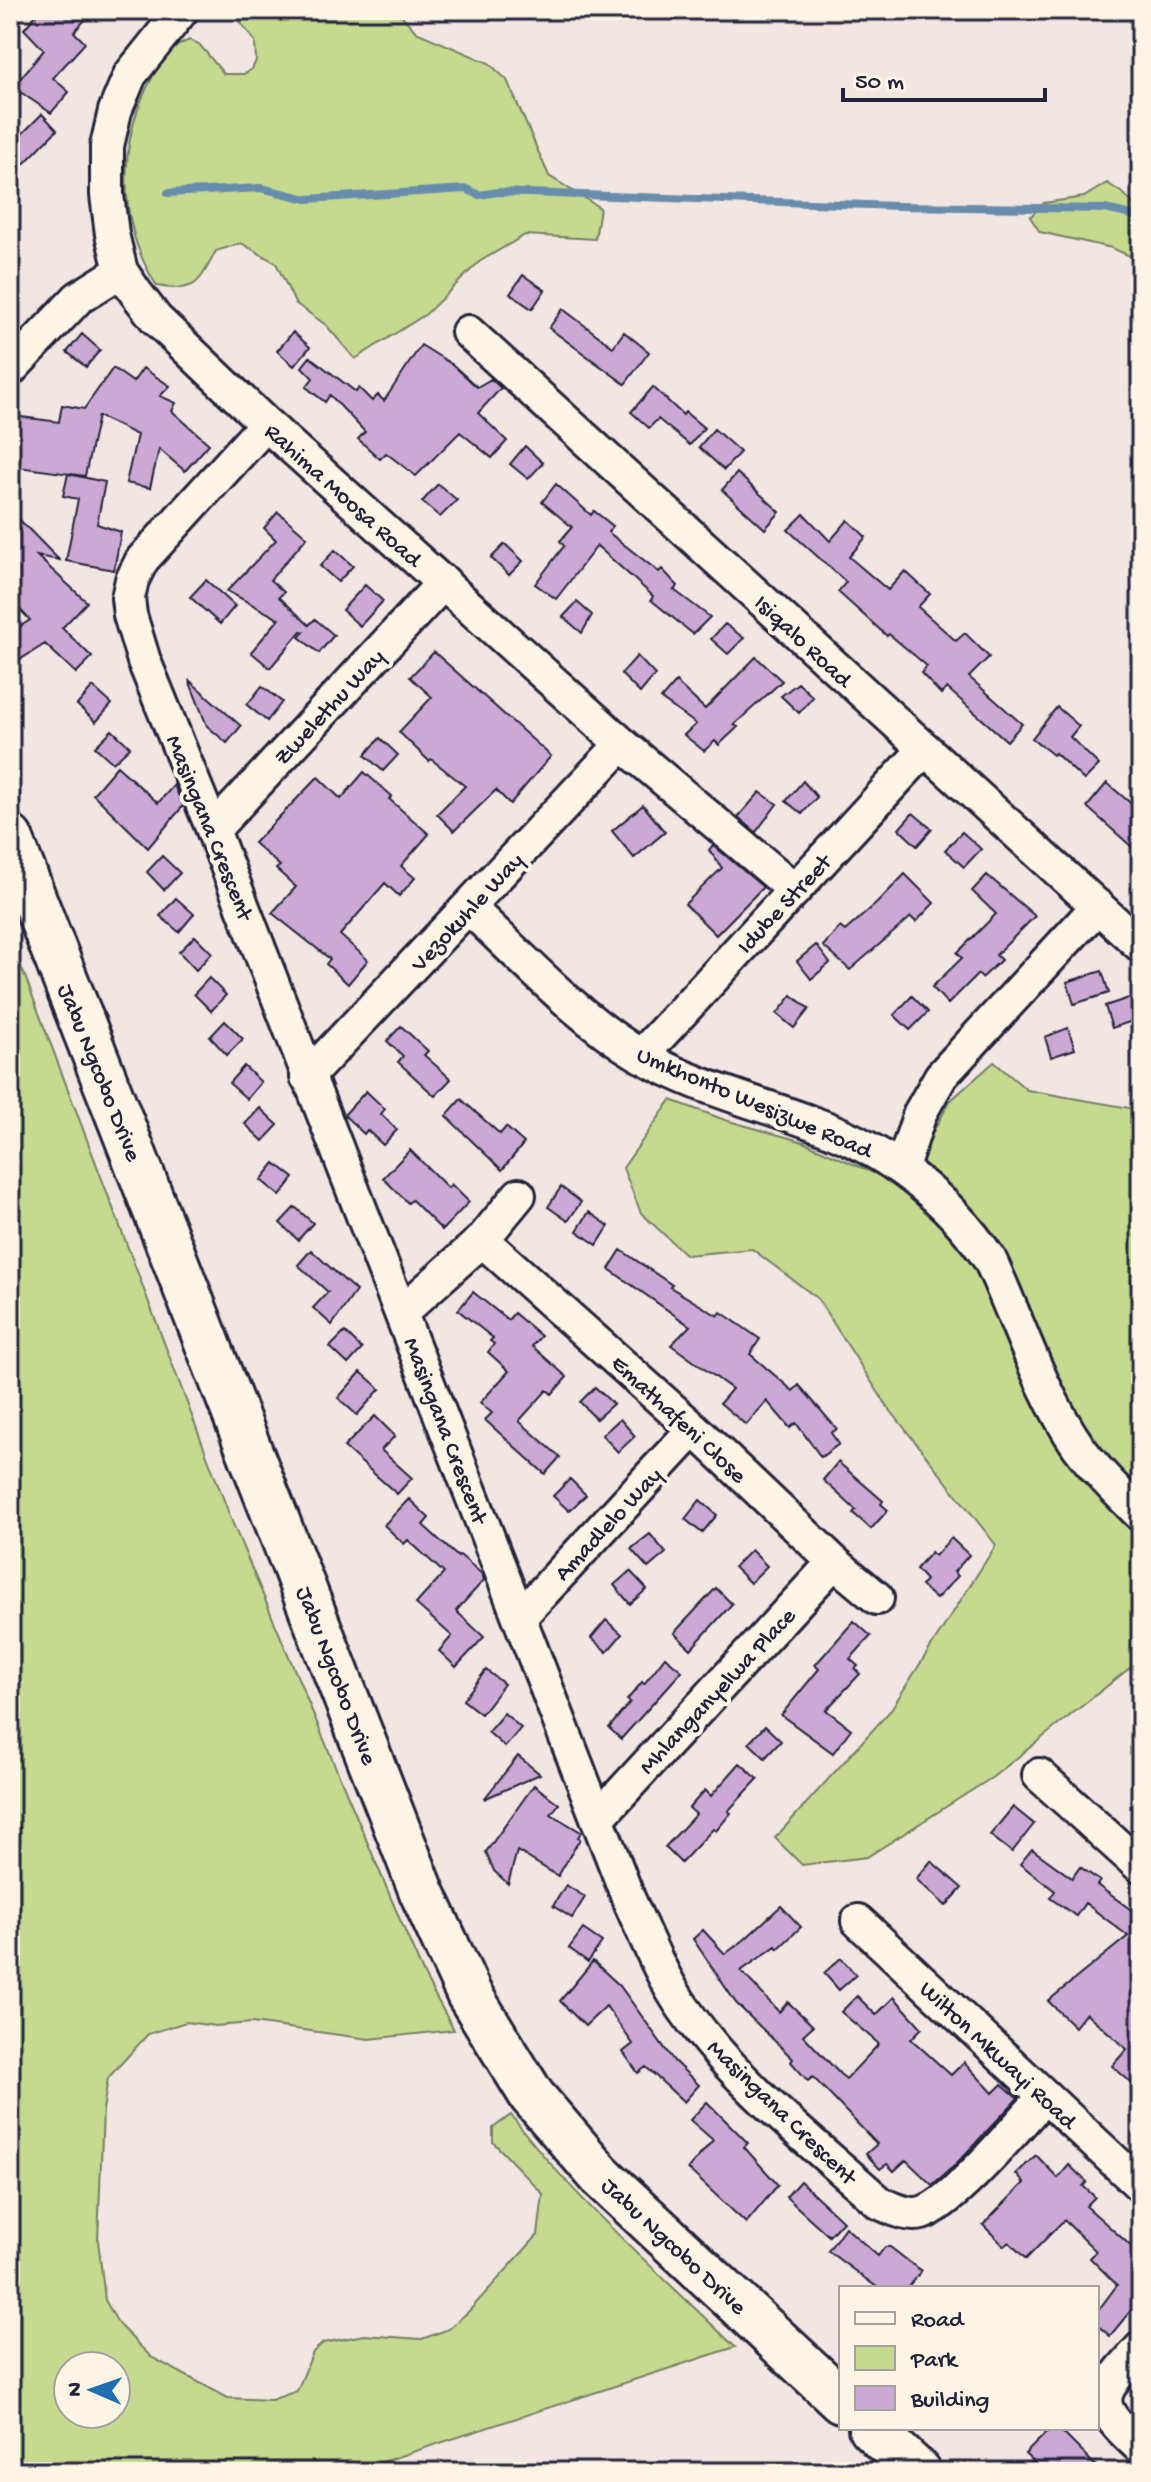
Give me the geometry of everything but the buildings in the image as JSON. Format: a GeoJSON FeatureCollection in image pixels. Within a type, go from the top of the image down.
{"type":"FeatureCollection","features":[{"type":"Feature","properties":{"kind":"main road","name":"Jabu Ngcobo Drive"},"geometry":{"type":"LineString","coordinates":[[10,838],[422,1892],[469,1994],[532,2096],[600,2175],[839,2398]]}},
{"type":"Feature","properties":{"kind":"main road"},"geometry":{"type":"LineString","coordinates":[[873,2430],[918,2472]]}},
{"type":"Feature","properties":{"kind":"street","name":"Rahima Moosa Road"},"geometry":{"type":"LineString","coordinates":[[182,10],[130,75],[115,111],[107,146],[107,195],[121,271],[156,319],[266,424],[622,744],[795,890]]}},
{"type":"Feature","properties":{"kind":"street"},"geometry":{"type":"LineString","coordinates":[[10,370],[78,298],[121,271]]}},
{"type":"Feature","properties":{"kind":"street","name":"Isiqalo Road"},"geometry":{"type":"LineString","coordinates":[[468,332],[1141,946]]}},
{"type":"Feature","properties":{"kind":"street","name":"Masingana Crescent"},"geometry":{"type":"LineString","coordinates":[[266,424],[142,560],[132,580],[128,598],[130,615],[144,661],[656,1961],[683,2007],[734,2071],[880,2203],[909,2213],[922,2213],[941,2202],[971,2175],[1045,2096]]}},
{"type":"Feature","properties":{"kind":"street","name":"Zwelethu Way"},"geometry":{"type":"LineString","coordinates":[[213,830],[444,582]]}},
{"type":"Feature","properties":{"kind":"street","name":"Vezokuhle Way"},"geometry":{"type":"LineString","coordinates":[[307,1077],[622,744]]}},
{"type":"Feature","properties":{"kind":"street","name":"Idube Street"},"geometry":{"type":"LineString","coordinates":[[641,1056],[924,750]]}},
{"type":"Feature","properties":{"kind":"street"},"geometry":{"type":"LineString","coordinates":[[902,1168],[920,1113],[941,1076],[1098,906]]}},
{"type":"Feature","properties":{"kind":"street","name":"Umkhonto Wesizwe Road"},"geometry":{"type":"LineString","coordinates":[[469,908],[569,1002],[641,1056],[714,1089],[839,1134],[902,1168],[944,1206],[990,1260],[1048,1394],[1065,1425],[1096,1468],[1141,1515]]}},
{"type":"Feature","properties":{"kind":"street"},"geometry":{"type":"LineString","coordinates":[[401,1313],[482,1240],[519,1195]]}},
{"type":"Feature","properties":{"kind":"street","name":"Emathafeni Close"},"geometry":{"type":"LineString","coordinates":[[482,1240],[877,1598]]}},
{"type":"Feature","properties":{"kind":"street","name":"Amadlelo Way"},"geometry":{"type":"LineString","coordinates":[[520,1617],[694,1429]]}},
{"type":"Feature","properties":{"kind":"street","name":"Mhlanganyelwa Place"},"geometry":{"type":"LineString","coordinates":[[598,1818],[834,1562]]}},
{"type":"Feature","properties":{"kind":"street"},"geometry":{"type":"LineString","coordinates":[[1039,1775],[1141,1867]]}},
{"type":"Feature","properties":{"kind":"street","name":"Wilton Mkwayi Road"},"geometry":{"type":"LineString","coordinates":[[858,1921],[1141,2186]]}},
{"type":"Feature","properties":{"kind":"street"},"geometry":{"type":"LineString","coordinates":[[1141,2348],[1110,2383],[1104,2400],[1109,2416],[1141,2448]]}},
{"type":"Feature","properties":{"kind":"green space"},"geometry":{"type":"Polygon","coordinates":[[[231,10],[397,10],[416,32],[489,63],[507,80],[549,176],[600,208],[595,239],[525,235],[479,262],[426,314],[355,359],[326,325],[295,303],[276,263],[241,243],[216,251],[195,284],[181,288],[157,286],[134,236],[129,210],[126,182],[132,128],[156,71],[168,54],[183,43],[190,40],[199,44],[224,74],[244,74],[252,69],[256,61],[255,41],[231,10]]]}},
{"type":"Feature","properties":{"kind":"green space"},"geometry":{"type":"Polygon","coordinates":[[[1107,183],[1124,194],[1141,212],[1141,261],[1112,248],[1040,232],[1030,217],[1044,203],[1084,197],[1107,183]]]}},
{"type":"Feature","properties":{"kind":"green space"},"geometry":{"type":"Polygon","coordinates":[[[10,937],[233,1524],[425,1977],[454,2030],[369,2039],[252,2023],[215,2026],[186,2022],[148,2034],[108,2078],[103,2110],[98,2240],[105,2300],[119,2325],[151,2357],[228,2398],[271,2400],[297,2391],[313,2352],[323,2343],[364,2335],[422,2339],[449,2329],[538,2235],[543,2194],[493,2142],[493,2128],[511,2115],[562,2177],[618,2235],[735,2347],[351,2472],[10,2472],[10,937]]]}},
{"type":"Feature","properties":{"kind":"green space"},"geometry":{"type":"Polygon","coordinates":[[[994,1062],[1027,1090],[1141,1110],[1141,1495],[1105,1456],[1081,1423],[1015,1275],[986,1224],[965,1200],[917,1161],[950,1101],[994,1062]]]}},
{"type":"Feature","properties":{"kind":"green space"},"geometry":{"type":"Polygon","coordinates":[[[671,1100],[725,1120],[804,1142],[905,1187],[976,1260],[1024,1379],[1055,1440],[1086,1484],[1141,1535],[1141,1659],[993,1777],[867,1857],[802,1865],[775,1838],[890,1711],[996,1545],[887,1406],[817,1298],[752,1249],[686,1255],[641,1213],[623,1168],[671,1100]]]}},
{"type":"Feature","properties":{"kind":"waterway"},"geometry":{"type":"LineString","coordinates":[[168,193],[261,188],[307,199],[466,189],[479,195],[498,192],[897,206],[1105,209],[1141,217]]}}]}
